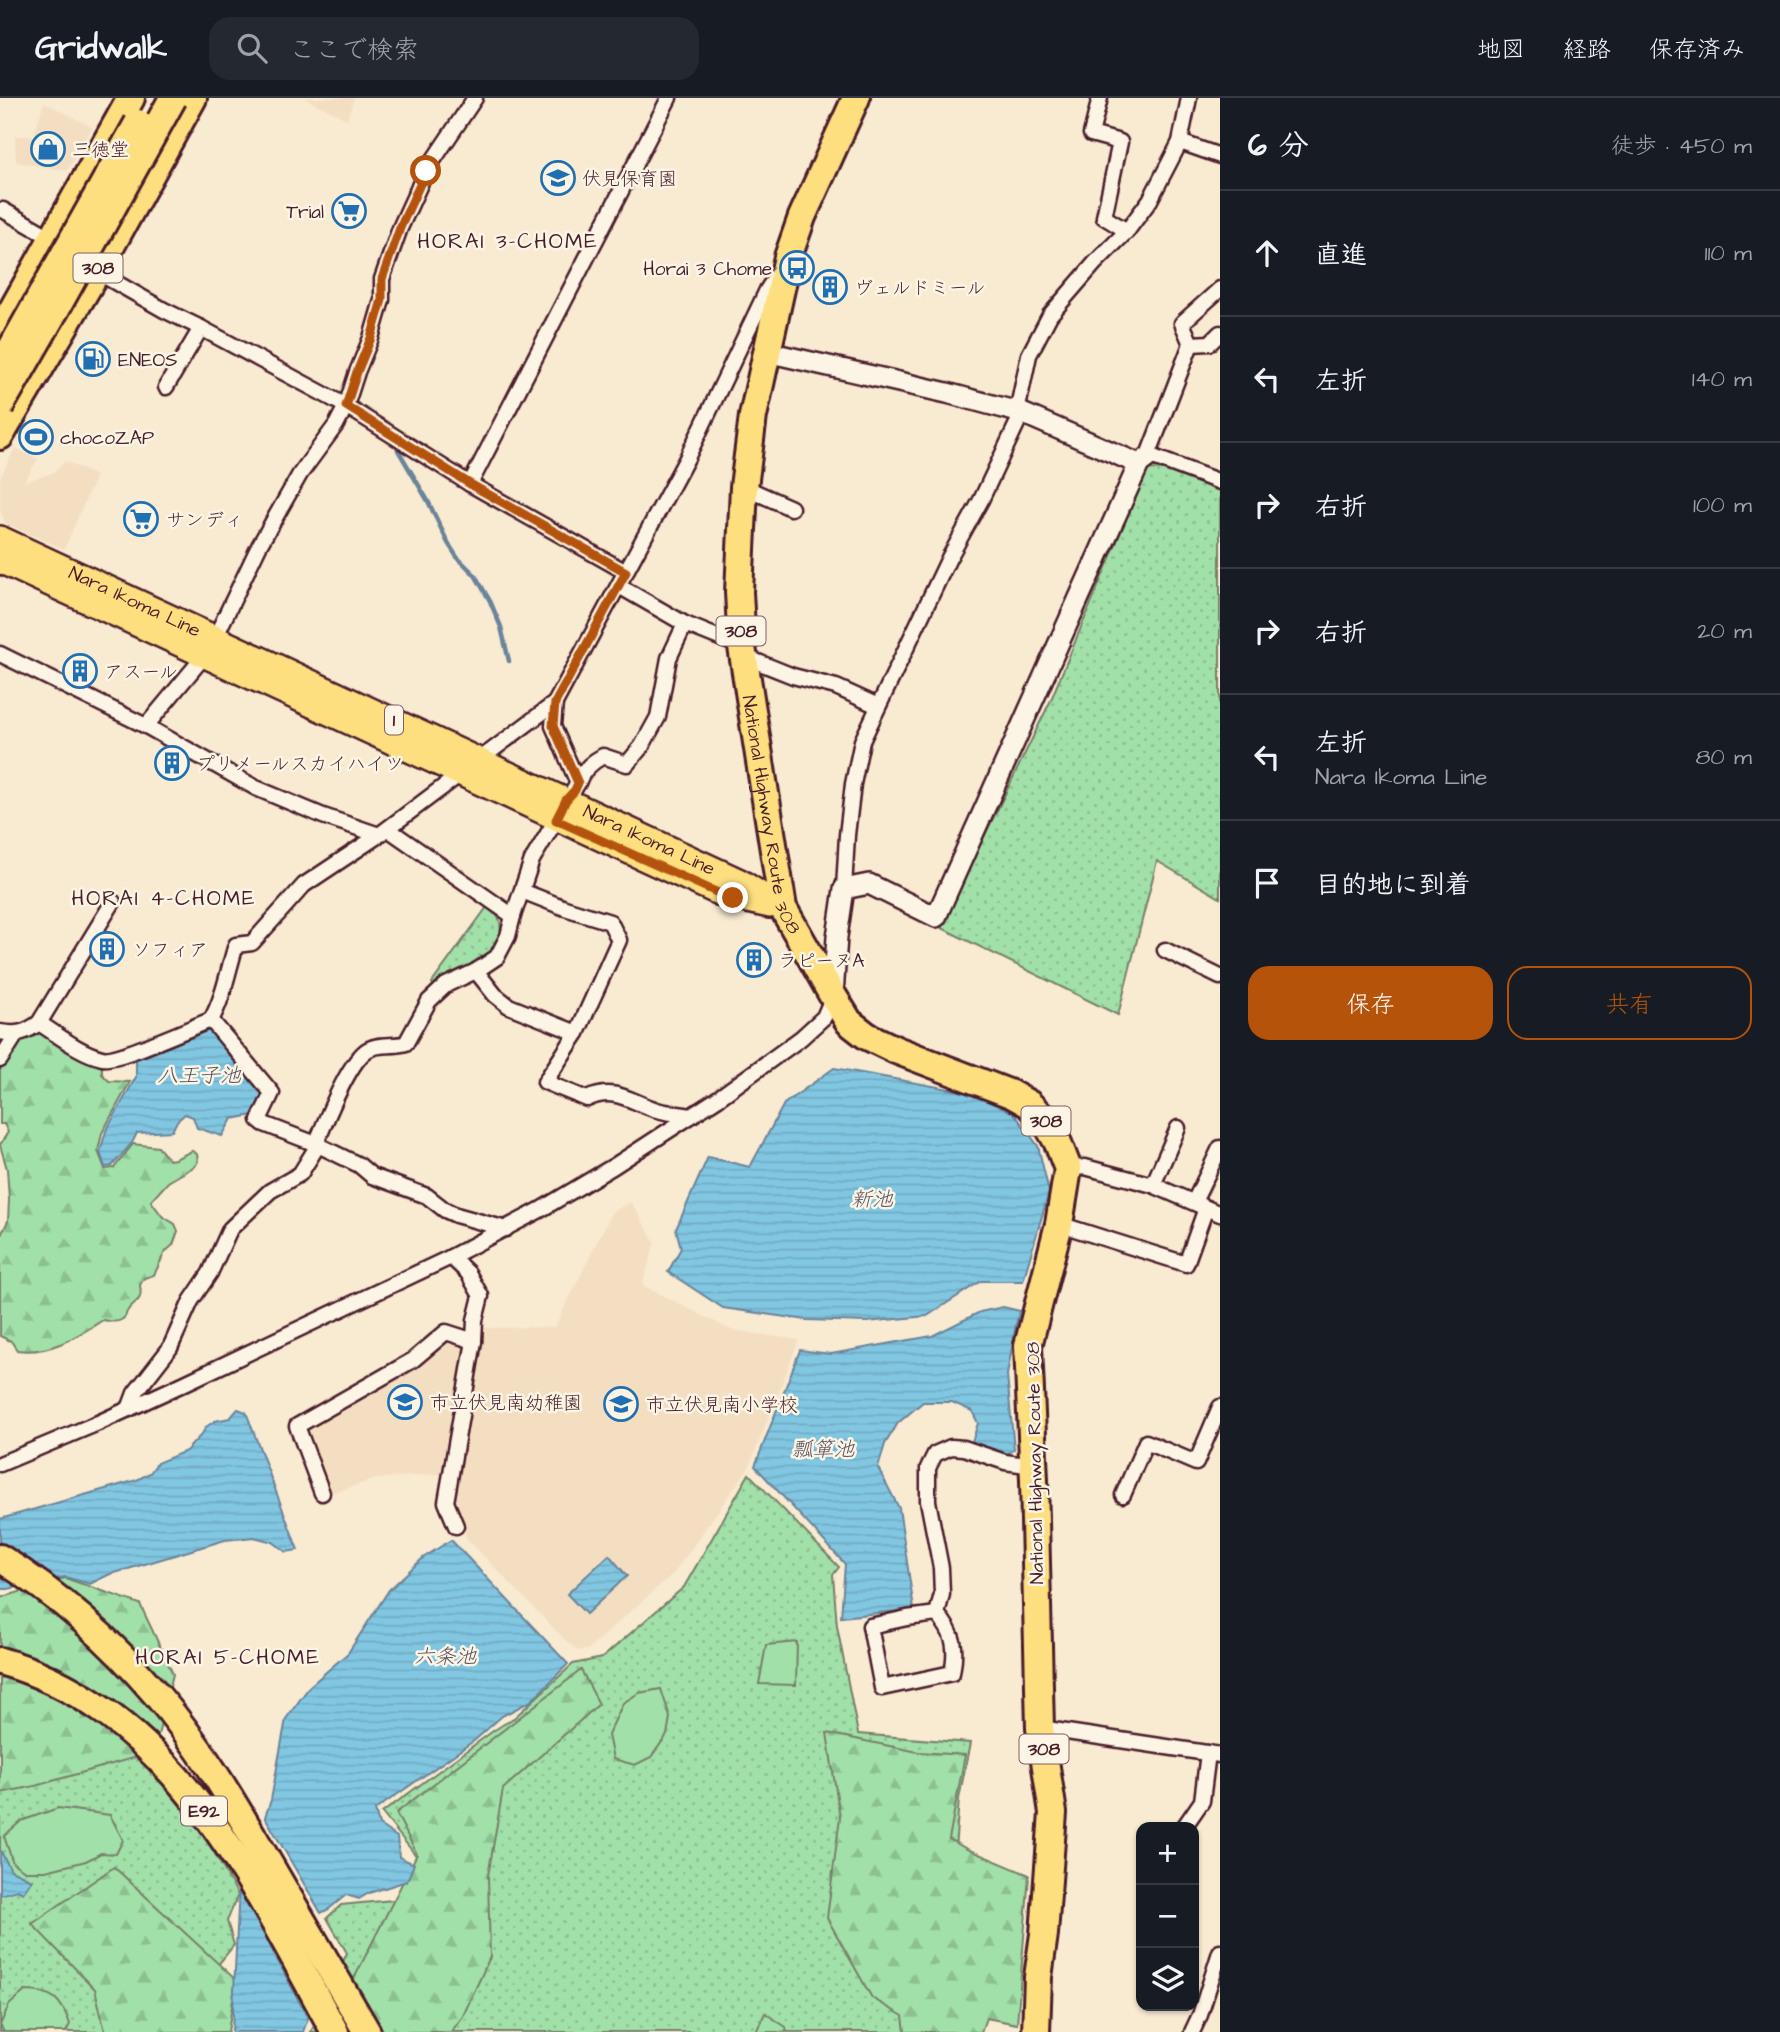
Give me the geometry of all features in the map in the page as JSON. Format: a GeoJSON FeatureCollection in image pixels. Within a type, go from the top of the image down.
{"type":"FeatureCollection","features":[{"type":"Feature","properties":{"kind":"highway","name":"308"},"geometry":{"type":"LineString","coordinates":[[0,332],[131,98]]}},
{"type":"Feature","properties":{"kind":"highway","name":"308"},"geometry":{"type":"LineString","coordinates":[[0,369],[153,98]]}},
{"type":"Feature","properties":{"kind":"highway","name":"308"},"geometry":{"type":"LineString","coordinates":[[0,405],[173,98]]}},
{"type":"Feature","properties":{"kind":"highway","name":"308"},"geometry":{"type":"LineString","coordinates":[[0,436],[96,273],[193,98]]}},
{"type":"Feature","properties":{"kind":"highway","name":"National Highway Route 308"},"geometry":{"type":"LineString","coordinates":[[856,98],[802,217],[788,257],[753,416],[744,487],[739,592],[742,652],[783,908],[849,1022],[867,1036],[895,1050],[1011,1094],[1029,1104],[1045,1120],[1068,1169],[1059,1224],[1028,1346],[1040,1728],[1053,1813],[1038,1977],[1036,2032]]}},
{"type":"Feature","properties":{"kind":"highway","name":"E92"},"geometry":{"type":"LineString","coordinates":[[0,1558],[75,1612],[142,1678],[187,1734],[213,1771],[367,2032]]}},
{"type":"Feature","properties":{"kind":"highway","name":"E92"},"geometry":{"type":"LineString","coordinates":[[0,1661],[70,1689],[94,1704],[140,1740],[171,1772],[212,1821],[237,1860],[335,2032]]}},
{"type":"Feature","properties":{"kind":"main road","name":"Nara Ikoma Line"},"geometry":{"type":"LineString","coordinates":[[0,538],[461,774],[567,801]]}},
{"type":"Feature","properties":{"kind":"main road","name":"Nara Ikoma Line"},"geometry":{"type":"LineString","coordinates":[[0,561],[479,760],[567,801],[725,896],[783,908]]}},
{"type":"Feature","properties":{"kind":"street"},"geometry":{"type":"LineString","coordinates":[[146,726],[210,647],[264,536],[300,474],[336,425],[346,406],[371,338],[382,300],[382,279],[400,228],[426,171],[475,98]]}},
{"type":"Feature","properties":{"kind":"street"},"geometry":{"type":"LineString","coordinates":[[470,484],[669,98]]}},
{"type":"Feature","properties":{"kind":"street"},"geometry":{"type":"LineString","coordinates":[[1100,98],[1091,134],[1120,142],[1104,217],[1127,231]]}},
{"type":"Feature","properties":{"kind":"street"},"geometry":{"type":"LineString","coordinates":[[0,1464],[129,1409],[506,1229],[614,1166],[691,1115],[801,1038],[824,1017],[833,996],[847,835],[853,784],[862,741],[949,558],[981,500],[1019,412],[1029,355],[1051,315],[1095,262],[1127,231],[1150,200],[1180,142],[1189,98]]}},
{"type":"Feature","properties":{"kind":"street"},"geometry":{"type":"LineString","coordinates":[[1180,142],[1220,156]]}},
{"type":"Feature","properties":{"kind":"street"},"geometry":{"type":"LineString","coordinates":[[0,210],[53,237],[96,273],[346,406],[470,484],[626,572]]}},
{"type":"Feature","properties":{"kind":"street"},"geometry":{"type":"LineString","coordinates":[[567,801],[553,726],[555,703],[687,458],[767,290],[788,257]]}},
{"type":"Feature","properties":{"kind":"street"},"geometry":{"type":"LineString","coordinates":[[844,889],[869,884],[936,917],[1143,461],[1191,344],[1182,323],[1220,289]]}},
{"type":"Feature","properties":{"kind":"street"},"geometry":{"type":"LineString","coordinates":[[166,387],[201,328]]}},
{"type":"Feature","properties":{"kind":"street"},"geometry":{"type":"LineString","coordinates":[[1191,344],[1210,343],[1220,333]]}},
{"type":"Feature","properties":{"kind":"street"},"geometry":{"type":"LineString","coordinates":[[741,345],[1019,412],[1143,461],[1156,458],[1220,482]]}},
{"type":"Feature","properties":{"kind":"street"},"geometry":{"type":"LineString","coordinates":[[744,487],[791,508]]}},
{"type":"Feature","properties":{"kind":"street"},"geometry":{"type":"LineString","coordinates":[[619,586],[685,624],[793,676],[836,687],[878,706]]}},
{"type":"Feature","properties":{"kind":"street"},"geometry":{"type":"LineString","coordinates":[[129,1409],[135,1393],[170,1348],[191,1301],[210,1273],[230,1229],[270,1191],[300,1174],[317,1145],[346,1077],[358,1058],[370,1048],[407,1043],[429,1001],[446,985],[476,971],[497,957],[508,936],[532,860],[580,775],[603,756],[627,764],[642,746],[658,717],[669,658],[685,624]]}},
{"type":"Feature","properties":{"kind":"street"},"geometry":{"type":"LineString","coordinates":[[0,654],[146,726],[256,788],[323,816],[383,832],[513,916]]}},
{"type":"Feature","properties":{"kind":"street"},"geometry":{"type":"LineString","coordinates":[[39,1023],[86,1052],[105,1059],[211,1020],[223,994],[236,945],[252,943],[304,885],[383,832],[555,703]]}},
{"type":"Feature","properties":{"kind":"street"},"geometry":{"type":"LineString","coordinates":[[522,891],[610,922],[619,940],[577,1034],[545,1082],[587,1099],[600,1093],[616,1094],[657,1110],[691,1115]]}},
{"type":"Feature","properties":{"kind":"street"},"geometry":{"type":"LineString","coordinates":[[0,1032],[16,1035],[39,1023],[113,902]]}},
{"type":"Feature","properties":{"kind":"street"},"geometry":{"type":"LineString","coordinates":[[1165,950],[1220,977]]}},
{"type":"Feature","properties":{"kind":"street"},"geometry":{"type":"LineString","coordinates":[[476,971],[495,995],[509,1006],[577,1034]]}},
{"type":"Feature","properties":{"kind":"street"},"geometry":{"type":"LineString","coordinates":[[211,1020],[272,1093],[259,1120],[264,1124],[359,1165],[372,1176],[427,1196],[456,1215],[506,1229]]}},
{"type":"Feature","properties":{"kind":"street"},"geometry":{"type":"LineString","coordinates":[[0,1060],[16,1035]]}},
{"type":"Feature","properties":{"kind":"street"},"geometry":{"type":"LineString","coordinates":[[1153,1185],[1178,1128]]}},
{"type":"Feature","properties":{"kind":"street"},"geometry":{"type":"LineString","coordinates":[[1059,1224],[1186,1264],[1207,1208],[1220,1149]]}},
{"type":"Feature","properties":{"kind":"street"},"geometry":{"type":"LineString","coordinates":[[1068,1169],[1085,1167],[1153,1185],[1207,1208]]}},
{"type":"Feature","properties":{"kind":"street"},"geometry":{"type":"LineString","coordinates":[[451,1257],[468,1273],[481,1296],[446,1502],[456,1526]]}},
{"type":"Feature","properties":{"kind":"street"},"geometry":{"type":"LineString","coordinates":[[322,1493],[297,1426],[413,1360],[446,1332],[474,1341]]}},
{"type":"Feature","properties":{"kind":"street"},"geometry":{"type":"LineString","coordinates":[[1124,1495],[1146,1442],[1196,1463],[1220,1407]]}},
{"type":"Feature","properties":{"kind":"street"},"geometry":{"type":"LineString","coordinates":[[937,1614],[942,1594],[941,1568],[928,1501],[928,1468],[935,1454],[951,1447],[964,1448],[1005,1462],[1033,1466]]}},
{"type":"Feature","properties":{"kind":"street"},"geometry":{"type":"LineString","coordinates":[[937,1614],[946,1624],[954,1643],[956,1654],[952,1673],[882,1688],[870,1626],[937,1614]]}},
{"type":"Feature","properties":{"kind":"street"},"geometry":{"type":"LineString","coordinates":[[1040,1728],[1214,1754],[1202,1801],[1187,1822]]}},
{"type":"Feature","properties":{"kind":"street"},"geometry":{"type":"LineString","coordinates":[[1192,2032],[1220,1952]]}},
{"type":"Feature","properties":{"kind":"shaded area"},"geometry":{"type":"Polygon","coordinates":[[[304,98],[354,98],[347,119],[304,98]]]}},
{"type":"Feature","properties":{"kind":"shaded area","name":"三徳堂"},"geometry":{"type":"Polygon","coordinates":[[[44,102],[92,127],[67,171],[16,162],[15,136],[34,136],[44,102]]]}},
{"type":"Feature","properties":{"kind":"shaded area"},"geometry":{"type":"Polygon","coordinates":[[[15,448],[38,459],[24,482],[53,473],[65,461],[96,476],[64,549],[5,523],[0,510],[0,478],[15,448]]]}},
{"type":"Feature","properties":{"kind":"shaded area","name":"市立伏見南小学校"},"geometry":{"type":"Polygon","coordinates":[[[631,1202],[655,1243],[642,1285],[731,1330],[799,1340],[749,1467],[674,1573],[587,1650],[579,1651],[568,1643],[467,1539],[454,1490],[479,1328],[555,1327],[612,1212],[631,1202]]]}},
{"type":"Feature","properties":{"kind":"shaded area"},"geometry":{"type":"Polygon","coordinates":[[[446,1336],[471,1346],[449,1473],[376,1479],[328,1494],[302,1427],[446,1336]]]}},
{"type":"Feature","properties":{"kind":"green space"},"geometry":{"type":"Polygon","coordinates":[[[1147,469],[1164,470],[1220,490],[1220,898],[1157,861],[1118,1015],[940,927],[1050,702],[1147,469]]]}},
{"type":"Feature","properties":{"kind":"green space"},"geometry":{"type":"Polygon","coordinates":[[[487,907],[495,912],[500,921],[501,934],[491,954],[434,988],[432,983],[487,907]]]}},
{"type":"Feature","properties":{"kind":"green space"},"geometry":{"type":"Polygon","coordinates":[[[39,1028],[102,1063],[102,1074],[109,1081],[130,1082],[102,1133],[98,1151],[105,1169],[114,1168],[133,1144],[158,1147],[169,1160],[192,1151],[197,1154],[198,1161],[195,1166],[168,1182],[151,1201],[162,1216],[175,1224],[178,1231],[173,1245],[165,1252],[154,1275],[144,1278],[140,1285],[139,1298],[124,1318],[112,1322],[103,1320],[63,1343],[29,1351],[17,1350],[11,1341],[0,1336],[0,1237],[8,1221],[9,1200],[7,1169],[0,1145],[8,1132],[4,1124],[0,1124],[0,1069],[19,1038],[39,1028]]]}},
{"type":"Feature","properties":{"kind":"green space"},"geometry":{"type":"Polygon","coordinates":[[[749,1474],[839,1567],[833,1575],[837,1626],[858,1734],[970,1743],[959,1799],[955,1850],[954,2032],[311,2032],[347,1953],[327,1918],[341,1905],[403,1899],[421,1862],[382,1813],[515,1717],[573,1664],[602,1658],[684,1587],[749,1474]]]}},
{"type":"Feature","properties":{"kind":"green space"},"geometry":{"type":"Polygon","coordinates":[[[65,1578],[140,1604],[173,1674],[154,1752],[35,1786],[0,1793],[0,1598],[65,1578]]]}},
{"type":"Feature","properties":{"kind":"green space"},"geometry":{"type":"Polygon","coordinates":[[[797,1642],[796,1685],[759,1684],[766,1645],[797,1642]]]}},
{"type":"Feature","properties":{"kind":"green space"},"geometry":{"type":"Polygon","coordinates":[[[581,1670],[599,1704],[503,1789],[488,1876],[490,1957],[463,2016],[451,2032],[327,2032],[417,1854],[396,1813],[581,1670]]]}},
{"type":"Feature","properties":{"kind":"green space"},"geometry":{"type":"Polygon","coordinates":[[[0,1681],[57,1706],[161,1774],[200,1827],[238,1895],[227,1921],[234,1945],[217,1966],[228,2032],[0,2032],[0,1681]]]}},
{"type":"Feature","properties":{"kind":"green space"},"geometry":{"type":"Polygon","coordinates":[[[661,1689],[670,1717],[667,1735],[651,1757],[635,1765],[613,1759],[608,1735],[623,1703],[639,1693],[661,1689]]]}},
{"type":"Feature","properties":{"kind":"green space"},"geometry":{"type":"Polygon","coordinates":[[[827,1733],[918,1752],[965,1755],[949,1839],[1029,1875],[1017,2024],[986,2018],[981,2032],[905,2032],[903,2016],[872,1998],[827,1918],[840,1817],[827,1733]]]}},
{"type":"Feature","properties":{"kind":"green space"},"geometry":{"type":"Polygon","coordinates":[[[58,1808],[110,1815],[123,1840],[116,1854],[101,1853],[86,1861],[46,1871],[25,1871],[13,1863],[4,1836],[21,1821],[58,1808]]]}},
{"type":"Feature","properties":{"kind":"green space"},"geometry":{"type":"Polygon","coordinates":[[[114,1867],[236,1980],[228,2032],[105,2032],[95,1989],[32,1924],[114,1867]]]}},
{"type":"Feature","properties":{"kind":"green space"},"geometry":{"type":"Polygon","coordinates":[[[25,1991],[43,1993],[55,1998],[70,2024],[66,2032],[4,2032],[0,2025],[9,2005],[25,1991]]]}},
{"type":"Feature","properties":{"kind":"green space"},"geometry":{"type":"Polygon","coordinates":[[[765,2013],[786,2027],[787,2032],[756,2032],[765,2013]]]}},
{"type":"Feature","properties":{"kind":"water","name":"八王子池"},"geometry":{"type":"Polygon","coordinates":[[[210,1026],[268,1093],[253,1115],[232,1119],[222,1136],[197,1128],[193,1117],[185,1114],[177,1121],[172,1131],[137,1133],[112,1166],[105,1167],[100,1152],[106,1131],[136,1077],[136,1057],[210,1026]]]}},
{"type":"Feature","properties":{"kind":"water","name":"新池"},"geometry":{"type":"Polygon","coordinates":[[[834,1068],[971,1093],[1014,1113],[1038,1146],[1049,1192],[1023,1281],[981,1281],[927,1316],[867,1322],[807,1320],[723,1308],[668,1272],[681,1248],[676,1229],[708,1157],[750,1167],[784,1104],[834,1068]]]}},
{"type":"Feature","properties":{"kind":"water","name":"瓢箪池"},"geometry":{"type":"Polygon","coordinates":[[[1003,1307],[1020,1311],[1007,1375],[1014,1449],[1005,1456],[972,1442],[978,1423],[972,1411],[952,1402],[923,1402],[898,1423],[885,1444],[878,1468],[899,1508],[914,1609],[841,1617],[845,1564],[755,1466],[800,1350],[831,1354],[932,1336],[980,1312],[1003,1307]]]}},
{"type":"Feature","properties":{"kind":"water"},"geometry":{"type":"Polygon","coordinates":[[[238,1409],[246,1412],[298,1550],[286,1552],[273,1542],[254,1537],[225,1540],[108,1575],[90,1584],[65,1577],[0,1589],[0,1519],[137,1480],[150,1473],[157,1463],[186,1451],[206,1427],[215,1421],[230,1418],[238,1409]]]}},
{"type":"Feature","properties":{"kind":"water","name":"六条池"},"geometry":{"type":"Polygon","coordinates":[[[451,1540],[568,1664],[531,1701],[502,1716],[475,1740],[375,1810],[379,1825],[397,1837],[399,1857],[414,1864],[407,1881],[369,1893],[359,1899],[346,1895],[321,1913],[265,1817],[271,1800],[286,1719],[310,1686],[348,1653],[389,1590],[423,1558],[451,1540]]]}},
{"type":"Feature","properties":{"kind":"water"},"geometry":{"type":"Polygon","coordinates":[[[609,1555],[627,1576],[586,1614],[567,1594],[609,1555]]]}},
{"type":"Feature","properties":{"kind":"water"},"geometry":{"type":"Polygon","coordinates":[[[0,1850],[11,1870],[32,1880],[23,1893],[17,1890],[0,1895],[0,1850]]]}},
{"type":"Feature","properties":{"kind":"water"},"geometry":{"type":"Polygon","coordinates":[[[239,1887],[308,2018],[303,2032],[232,2032],[239,1887]]]}},
{"type":"Feature","properties":{"kind":"waterway"},"geometry":{"type":"LineString","coordinates":[[398,450],[428,501],[448,543],[457,557],[475,575],[490,601],[501,627],[509,661]]}},
{"type":"Feature","properties":{"kind":"place","name":"三徳堂"},"geometry":{"type":"Point","coordinates":[48,149]}},
{"type":"Feature","properties":{"kind":"place","name":"伏見保育園"},"geometry":{"type":"Point","coordinates":[558,178]}},
{"type":"Feature","properties":{"kind":"place","name":"Trial"},"geometry":{"type":"Point","coordinates":[349,211]}},
{"type":"Feature","properties":{"kind":"place","name":"Horai 3 Chome"},"geometry":{"type":"Point","coordinates":[797,268]}},
{"type":"Feature","properties":{"kind":"place","name":"ヴェルドミール"},"geometry":{"type":"Point","coordinates":[830,287]}},
{"type":"Feature","properties":{"kind":"place","name":"ENEOS"},"geometry":{"type":"Point","coordinates":[93,359]}},
{"type":"Feature","properties":{"kind":"place","name":"chocoZAP"},"geometry":{"type":"Point","coordinates":[36,437]}},
{"type":"Feature","properties":{"kind":"place","name":"サンディ"},"geometry":{"type":"Point","coordinates":[141,519]}},
{"type":"Feature","properties":{"kind":"place","name":"アスール"},"geometry":{"type":"Point","coordinates":[80,671]}},
{"type":"Feature","properties":{"kind":"place","name":"プリメールスカイハイツ"},"geometry":{"type":"Point","coordinates":[172,763]}},
{"type":"Feature","properties":{"kind":"place","name":"ソフィア"},"geometry":{"type":"Point","coordinates":[107,949]}},
{"type":"Feature","properties":{"kind":"place","name":"ラピーヌA"},"geometry":{"type":"Point","coordinates":[754,960]}},
{"type":"Feature","properties":{"kind":"place","name":"市立伏見南幼稚園"},"geometry":{"type":"Point","coordinates":[405,1402]}},
{"type":"Feature","properties":{"kind":"place","name":"市立伏見南小学校"},"geometry":{"type":"Point","coordinates":[621,1404]}},
{"type":"Feature","properties":{"kind":"district","name":"HORAI 3-CHOME"},"geometry":{"type":"Point","coordinates":[508,241]}},
{"type":"Feature","properties":{"kind":"district","name":"HORAI 4-CHOME"},"geometry":{"type":"Point","coordinates":[164,898]}},
{"type":"Feature","properties":{"kind":"district","name":"HORAI 5-CHOME"},"geometry":{"type":"Point","coordinates":[228,1657]}},
{"type":"Feature","properties":{"kind":"route"},"geometry":{"type":"LineString","coordinates":[[426,171],[400,228],[382,279],[382,300],[346,406],[470,484],[626,572],[555,703],[553,726],[578,783],[556,820],[733,898]]}}]}
